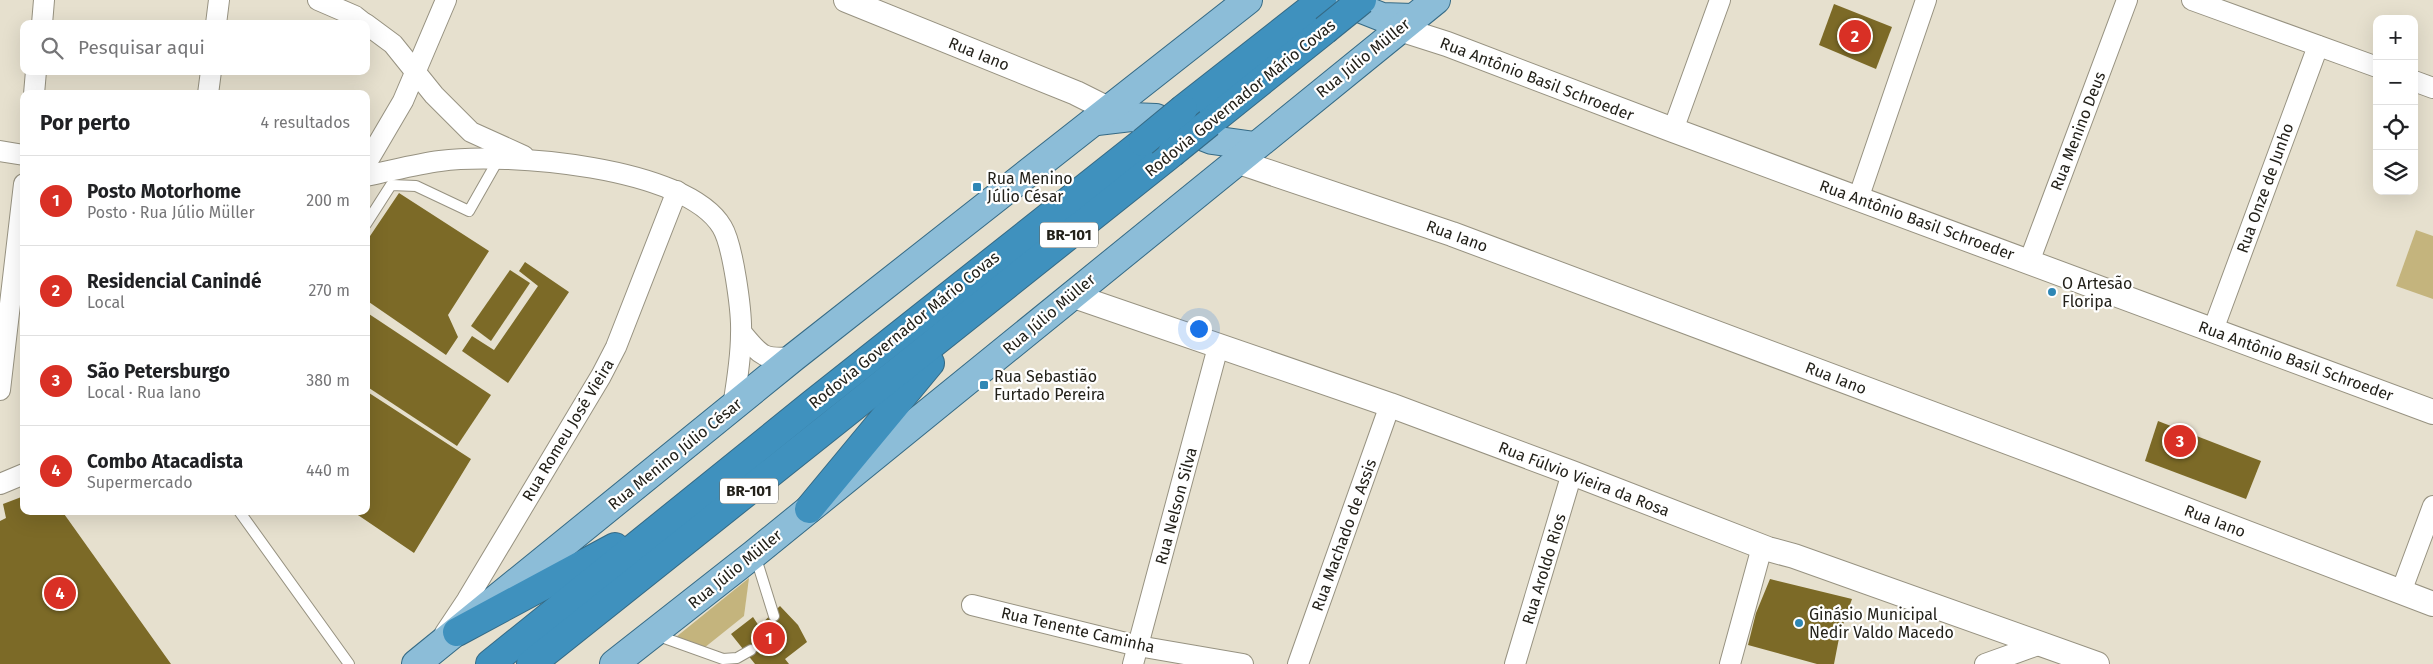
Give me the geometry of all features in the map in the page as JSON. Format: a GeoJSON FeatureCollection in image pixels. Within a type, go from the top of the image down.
{"type":"FeatureCollection","features":[{"type":"Feature","properties":{"kind":"highway","name":"Rodovia Governador Mário Covas"},"geometry":{"type":"LineString","coordinates":[[490,664],[818,398],[1322,0]]}},
{"type":"Feature","properties":{"kind":"highway","name":"Rodovia Governador Mário Covas"},"geometry":{"type":"LineString","coordinates":[[531,664],[1172,154],[1210,131],[1325,30],[1369,8]]}},
{"type":"Feature","properties":{"kind":"highway"},"geometry":{"type":"LineString","coordinates":[[809,509],[968,317]]}},
{"type":"Feature","properties":{"kind":"highway"},"geometry":{"type":"LineString","coordinates":[[457,632],[676,514]]}},
{"type":"Feature","properties":{"kind":"main road","name":"Rua Menino Júlio César"},"geometry":{"type":"LineString","coordinates":[[423,659],[794,357],[1104,116],[1248,0]]}},
{"type":"Feature","properties":{"kind":"main road","name":"Rua Antônio Basil Schroeder"},"geometry":{"type":"LineString","coordinates":[[1339,0],[1369,8],[1398,19],[1399,30]]}},
{"type":"Feature","properties":{"kind":"main road","name":"Rua Júlio Müller"},"geometry":{"type":"LineString","coordinates":[[614,664],[754,554],[1436,0]]}},
{"type":"Feature","properties":{"kind":"main road"},"geometry":{"type":"LineString","coordinates":[[1144,84],[1146,102],[1156,118]]}},
{"type":"Feature","properties":{"kind":"main road","name":"Rua Iano"},"geometry":{"type":"LineString","coordinates":[[1104,116],[1156,118],[1210,131],[1238,160]]}},
{"type":"Feature","properties":{"kind":"main road"},"geometry":{"type":"LineString","coordinates":[[1210,131],[1218,148],[1238,160]]}},
{"type":"Feature","properties":{"kind":"street"},"geometry":{"type":"LineString","coordinates":[[42,20],[44,0]]}},
{"type":"Feature","properties":{"kind":"street"},"geometry":{"type":"LineString","coordinates":[[216,20],[219,0]]}},
{"type":"Feature","properties":{"kind":"street"},"geometry":{"type":"LineString","coordinates":[[318,0],[360,20]]}},
{"type":"Feature","properties":{"kind":"street"},"geometry":{"type":"LineString","coordinates":[[370,157],[403,101],[446,0]]}},
{"type":"Feature","properties":{"kind":"street","name":"Rua Iano"},"geometry":{"type":"LineString","coordinates":[[846,0],[1076,93],[1104,116]]}},
{"type":"Feature","properties":{"kind":"street"},"geometry":{"type":"LineString","coordinates":[[1673,130],[1720,0]]}},
{"type":"Feature","properties":{"kind":"street"},"geometry":{"type":"LineString","coordinates":[[1858,199],[1926,0]]}},
{"type":"Feature","properties":{"kind":"street","name":"Rua Menino Deus"},"geometry":{"type":"LineString","coordinates":[[2029,262],[2127,0]]}},
{"type":"Feature","properties":{"kind":"street"},"geometry":{"type":"LineString","coordinates":[[2192,0],[2373,66]]}},
{"type":"Feature","properties":{"kind":"street"},"geometry":{"type":"LineString","coordinates":[[370,27],[393,44],[416,74],[471,132],[531,159]]}},
{"type":"Feature","properties":{"kind":"street","name":"Rua Antônio Basil Schroeder"},"geometry":{"type":"LineString","coordinates":[[1399,30],[1447,44],[1673,130],[2433,412]]}},
{"type":"Feature","properties":{"kind":"street","name":"Rua Onze de Junho"},"geometry":{"type":"LineString","coordinates":[[2212,330],[2318,46]]}},
{"type":"Feature","properties":{"kind":"street"},"geometry":{"type":"LineString","coordinates":[[34,90],[36,75]]}},
{"type":"Feature","properties":{"kind":"street"},"geometry":{"type":"LineString","coordinates":[[209,90],[210,75]]}},
{"type":"Feature","properties":{"kind":"street"},"geometry":{"type":"LineString","coordinates":[[2418,82],[2433,88]]}},
{"type":"Feature","properties":{"kind":"street"},"geometry":{"type":"LineString","coordinates":[[0,151],[20,154]]}},
{"type":"Feature","properties":{"kind":"street"},"geometry":{"type":"LineString","coordinates":[[370,175],[441,160],[531,159],[628,176],[677,191],[701,203],[710,211],[728,238],[735,274],[742,333],[733,406]]}},
{"type":"Feature","properties":{"kind":"street","name":"Rua Iano"},"geometry":{"type":"LineString","coordinates":[[1238,160],[1471,241],[2060,461],[2433,604]]}},
{"type":"Feature","properties":{"kind":"street","name":"Rua Romeu José Vieira"},"geometry":{"type":"LineString","coordinates":[[423,659],[467,600],[601,376],[626,326],[677,191]]}},
{"type":"Feature","properties":{"kind":"street"},"geometry":{"type":"LineString","coordinates":[[0,390],[20,218]]}},
{"type":"Feature","properties":{"kind":"street","name":"Rua Fúlvio Vieira da Rosa"},"geometry":{"type":"LineString","coordinates":[[1071,295],[1390,405],[1572,473],[1762,548],[1794,556],[2097,664]]}},
{"type":"Feature","properties":{"kind":"street"},"geometry":{"type":"LineString","coordinates":[[742,333],[759,355],[774,359],[794,357]]}},
{"type":"Feature","properties":{"kind":"street","name":"Rua Nelson Silva"},"geometry":{"type":"LineString","coordinates":[[1136,655],[1218,347]]}},
{"type":"Feature","properties":{"kind":"street","name":"Rua Machado de Assis"},"geometry":{"type":"LineString","coordinates":[[1298,664],[1390,405]]}},
{"type":"Feature","properties":{"kind":"street","name":"Rua Aroldo Rios"},"geometry":{"type":"LineString","coordinates":[[1515,664],[1572,473]]}},
{"type":"Feature","properties":{"kind":"street"},"geometry":{"type":"LineString","coordinates":[[0,484],[20,476]]}},
{"type":"Feature","properties":{"kind":"street"},"geometry":{"type":"LineString","coordinates":[[2401,592],[2433,506]]}},
{"type":"Feature","properties":{"kind":"street"},"geometry":{"type":"LineString","coordinates":[[1730,664],[1762,548]]}},
{"type":"Feature","properties":{"kind":"street","name":"Rua Tenente Caminha"},"geometry":{"type":"LineString","coordinates":[[972,605],[1136,655],[1243,664]]}},
{"type":"Feature","properties":{"kind":"street"},"geometry":{"type":"LineString","coordinates":[[1985,664],[2038,644]]}},
{"type":"Feature","properties":{"kind":"lane"},"geometry":{"type":"LineString","coordinates":[[370,218],[391,185],[416,186],[469,211],[498,160]]}},
{"type":"Feature","properties":{"kind":"lane"},"geometry":{"type":"LineString","coordinates":[[242,515],[350,664]]}},
{"type":"Feature","properties":{"kind":"lane"},"geometry":{"type":"LineString","coordinates":[[754,554],[774,616]]}},
{"type":"Feature","properties":{"kind":"lane"},"geometry":{"type":"LineString","coordinates":[[653,634],[723,659],[737,658],[751,650]]}},
{"type":"Feature","properties":{"kind":"shaded area"},"geometry":{"type":"Polygon","coordinates":[[[2416,230],[2433,236],[2433,299],[2396,286],[2416,230]]]}},
{"type":"Feature","properties":{"kind":"shaded area"},"geometry":{"type":"Polygon","coordinates":[[[749,578],[744,616],[704,648],[676,637],[749,578]]]}},
{"type":"Feature","properties":{"kind":"building"},"geometry":{"type":"Polygon","coordinates":[[[1834,4],[1892,27],[1876,69],[1819,45],[1834,4]]]}},
{"type":"Feature","properties":{"kind":"building"},"geometry":{"type":"Polygon","coordinates":[[[399,193],[489,251],[448,315],[458,337],[446,355],[370,303],[370,236],[399,193]]]}},
{"type":"Feature","properties":{"kind":"building"},"geometry":{"type":"Polygon","coordinates":[[[525,262],[569,292],[508,383],[462,351],[472,336],[494,350],[538,286],[519,271],[525,262]]]}},
{"type":"Feature","properties":{"kind":"building"},"geometry":{"type":"Polygon","coordinates":[[[510,270],[530,283],[491,341],[471,326],[510,270]]]}},
{"type":"Feature","properties":{"kind":"building"},"geometry":{"type":"Polygon","coordinates":[[[370,315],[491,395],[457,446],[370,389],[370,315]]]}},
{"type":"Feature","properties":{"kind":"building"},"geometry":{"type":"Polygon","coordinates":[[[370,394],[471,459],[414,553],[358,515],[370,515],[370,394]]]}},
{"type":"Feature","properties":{"kind":"building"},"geometry":{"type":"Polygon","coordinates":[[[2158,421],[2261,461],[2246,499],[2145,461],[2158,421]]]}},
{"type":"Feature","properties":{"kind":"building"},"geometry":{"type":"Polygon","coordinates":[[[20,498],[20,515],[65,515],[171,664],[0,664],[0,521],[6,518],[3,504],[20,498]]]}},
{"type":"Feature","properties":{"kind":"building","name":"Ginásio Municipal Nedir Valdo Macedo"},"geometry":{"type":"Polygon","coordinates":[[[1770,579],[1852,599],[1840,633],[1834,664],[1817,664],[1748,645],[1756,613],[1770,579]]]}},
{"type":"Feature","properties":{"kind":"building"},"geometry":{"type":"Polygon","coordinates":[[[780,606],[798,625],[807,642],[785,659],[789,664],[755,664],[731,634],[753,617],[759,626],[780,606]]]}},
{"type":"Feature","properties":{"kind":"place","name":"Residencial Canindé"},"geometry":{"type":"Point","coordinates":[1855,36]}},
{"type":"Feature","properties":{"kind":"place","name":"Rua Menino Júlio César"},"geometry":{"type":"Point","coordinates":[977,187]}},
{"type":"Feature","properties":{"kind":"place","name":"O Artesão Floripa"},"geometry":{"type":"Point","coordinates":[2052,292]}},
{"type":"Feature","properties":{"kind":"place","name":"Rua Sebastião Furtado Pereira"},"geometry":{"type":"Point","coordinates":[984,385]}},
{"type":"Feature","properties":{"kind":"place","name":"São Petersburgo"},"geometry":{"type":"Point","coordinates":[2180,441]}},
{"type":"Feature","properties":{"kind":"place","name":"Combo Atacadista"},"geometry":{"type":"Point","coordinates":[60,593]}},
{"type":"Feature","properties":{"kind":"place","name":"Ginásio Municipal Nedir Valdo Macedo"},"geometry":{"type":"Point","coordinates":[1799,623]}},
{"type":"Feature","properties":{"kind":"place","name":"Posto Motorhome"},"geometry":{"type":"Point","coordinates":[769,638]}}]}
